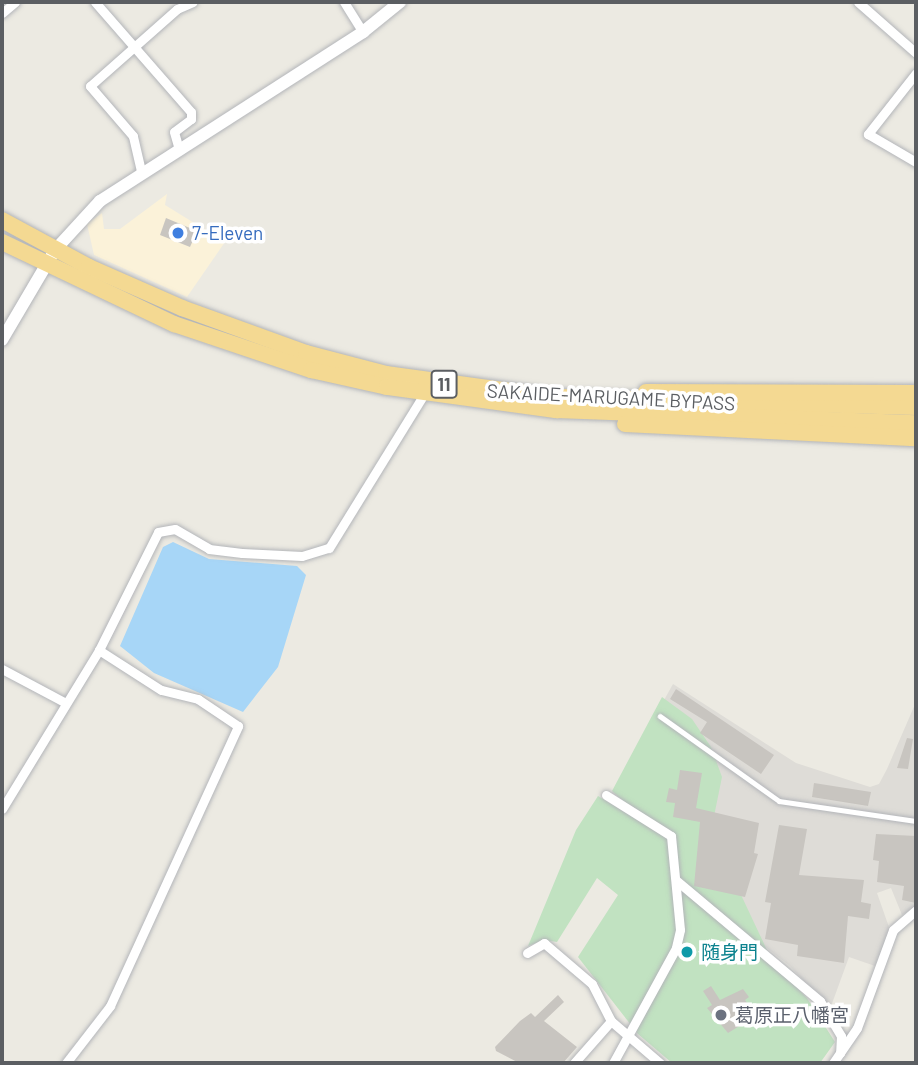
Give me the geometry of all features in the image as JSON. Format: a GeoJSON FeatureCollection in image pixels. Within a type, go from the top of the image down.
{"type":"FeatureCollection","features":[{"type":"Feature","properties":{"kind":"highway","name":"SAKAIDE-MARUGAME BYPASS"},"geometry":{"type":"LineString","coordinates":[[2,220],[55,250],[181,308],[306,353],[386,374],[531,395],[916,407]]}},
{"type":"Feature","properties":{"kind":"highway","name":"SAKAIDE-MARUGAME BYPASS"},"geometry":{"type":"LineString","coordinates":[[2,242],[46,266],[174,324],[249,352],[424,394],[471,401],[638,415],[916,423]]}},
{"type":"Feature","properties":{"kind":"highway"},"geometry":{"type":"LineString","coordinates":[[531,395],[794,389],[916,393]]}},
{"type":"Feature","properties":{"kind":"highway"},"geometry":{"type":"LineString","coordinates":[[471,401],[545,416],[658,428],[916,438]]}},
{"type":"Feature","properties":{"kind":"street"},"geometry":{"type":"LineString","coordinates":[[2,13],[15,2]]}},
{"type":"Feature","properties":{"kind":"street"},"geometry":{"type":"LineString","coordinates":[[96,2],[113,26],[136,45],[191,112],[191,119],[174,132],[179,149]]}},
{"type":"Feature","properties":{"kind":"street"},"geometry":{"type":"LineString","coordinates":[[141,171],[133,136],[90,86],[177,9],[193,2]]}},
{"type":"Feature","properties":{"kind":"street"},"geometry":{"type":"LineString","coordinates":[[344,2],[363,32]]}},
{"type":"Feature","properties":{"kind":"street"},"geometry":{"type":"LineString","coordinates":[[2,340],[55,250],[100,201],[141,171],[363,32],[400,2]]}},
{"type":"Feature","properties":{"kind":"street"},"geometry":{"type":"LineString","coordinates":[[858,2],[916,53]]}},
{"type":"Feature","properties":{"kind":"street"},"geometry":{"type":"LineString","coordinates":[[916,72],[868,134],[916,162]]}},
{"type":"Feature","properties":{"kind":"street"},"geometry":{"type":"LineString","coordinates":[[2,808],[64,702],[99,650],[158,531],[175,529],[209,549],[242,553],[302,556],[329,548],[424,394]]}},
{"type":"Feature","properties":{"kind":"street"},"geometry":{"type":"LineString","coordinates":[[66,1063],[110,1006],[238,726],[198,699],[161,690],[99,650]]}},
{"type":"Feature","properties":{"kind":"street"},"geometry":{"type":"LineString","coordinates":[[2,669],[64,702]]}},
{"type":"Feature","properties":{"kind":"street"},"geometry":{"type":"LineString","coordinates":[[606,795],[671,836],[680,930],[676,948],[613,1063]]}},
{"type":"Feature","properties":{"kind":"street"},"geometry":{"type":"LineString","coordinates":[[677,881],[820,1001],[841,1036],[840,1053]]}},
{"type":"Feature","properties":{"kind":"street"},"geometry":{"type":"LineString","coordinates":[[833,1063],[857,1027],[894,930],[916,910]]}},
{"type":"Feature","properties":{"kind":"street"},"geometry":{"type":"LineString","coordinates":[[527,953],[544,943],[592,984],[611,1021],[660,1063]]}},
{"type":"Feature","properties":{"kind":"street"},"geometry":{"type":"LineString","coordinates":[[574,1063],[611,1021]]}},
{"type":"Feature","properties":{"kind":"lane"},"geometry":{"type":"LineString","coordinates":[[660,716],[779,801],[916,821]]}},
{"type":"Feature","properties":{"kind":"shaded area"},"geometry":{"type":"Polygon","coordinates":[[[167,194],[165,205],[225,242],[187,297],[94,255],[87,224],[102,213],[104,229],[120,229],[167,194]]]}},
{"type":"Feature","properties":{"kind":"shaded area"},"geometry":{"type":"Polygon","coordinates":[[[673,684],[796,763],[870,787],[879,784],[916,702],[916,907],[902,915],[891,888],[877,893],[890,930],[875,966],[849,957],[830,1009],[790,966],[680,880],[675,833],[612,793],[673,684]]]}},
{"type":"Feature","properties":{"kind":"green space"},"geometry":{"type":"Polygon","coordinates":[[[662,697],[692,719],[711,747],[722,777],[711,831],[773,963],[807,998],[835,1042],[820,1063],[672,1063],[638,1034],[578,957],[618,895],[597,878],[557,942],[544,940],[528,946],[576,830],[598,796],[661,834],[612,791],[662,697]]]}},
{"type":"Feature","properties":{"kind":"water"},"geometry":{"type":"Polygon","coordinates":[[[173,542],[209,559],[297,566],[306,575],[278,667],[243,712],[154,673],[120,646],[163,547],[173,542]]]}},
{"type":"Feature","properties":{"kind":"building","name":"7-Eleven"},"geometry":{"type":"Polygon","coordinates":[[[166,218],[197,231],[190,247],[160,235],[166,218]]]}},
{"type":"Feature","properties":{"kind":"building"},"geometry":{"type":"Polygon","coordinates":[[[676,689],[774,755],[761,774],[700,733],[707,722],[670,699],[676,689]]]}},
{"type":"Feature","properties":{"kind":"building"},"geometry":{"type":"Polygon","coordinates":[[[907,738],[913,739],[908,769],[897,768],[907,738]]]}},
{"type":"Feature","properties":{"kind":"building"},"geometry":{"type":"Polygon","coordinates":[[[680,770],[702,773],[696,808],[759,823],[754,853],[758,854],[745,897],[694,886],[700,822],[673,817],[675,803],[666,802],[669,788],[677,790],[680,770]]]}},
{"type":"Feature","properties":{"kind":"building"},"geometry":{"type":"Polygon","coordinates":[[[814,783],[871,792],[868,806],[812,797],[814,783]]]}},
{"type":"Feature","properties":{"kind":"building"},"geometry":{"type":"Polygon","coordinates":[[[779,825],[807,829],[799,875],[864,880],[861,902],[871,904],[869,919],[848,916],[844,963],[797,956],[798,945],[765,939],[771,903],[765,902],[779,825]]]}},
{"type":"Feature","properties":{"kind":"building"},"geometry":{"type":"Polygon","coordinates":[[[876,834],[916,836],[916,903],[902,900],[904,886],[877,882],[879,861],[873,860],[876,834]]]}},
{"type":"Feature","properties":{"kind":"building"},"geometry":{"type":"Polygon","coordinates":[[[711,986],[720,1000],[743,989],[749,997],[745,1000],[750,1007],[735,1017],[741,1025],[728,1033],[707,1008],[712,1005],[703,991],[711,986]]]}},
{"type":"Feature","properties":{"kind":"building"},"geometry":{"type":"Polygon","coordinates":[[[558,995],[564,1002],[544,1021],[577,1047],[563,1063],[519,1063],[496,1051],[495,1047],[520,1021],[531,1013],[535,1017],[558,995]]]}},
{"type":"Feature","properties":{"kind":"place","name":"7-Eleven"},"geometry":{"type":"Point","coordinates":[178,233]}},
{"type":"Feature","properties":{"kind":"place","name":"随身門"},"geometry":{"type":"Point","coordinates":[687,952]}},
{"type":"Feature","properties":{"kind":"place","name":"葛原正八幡宮"},"geometry":{"type":"Point","coordinates":[721,1015]}}]}
